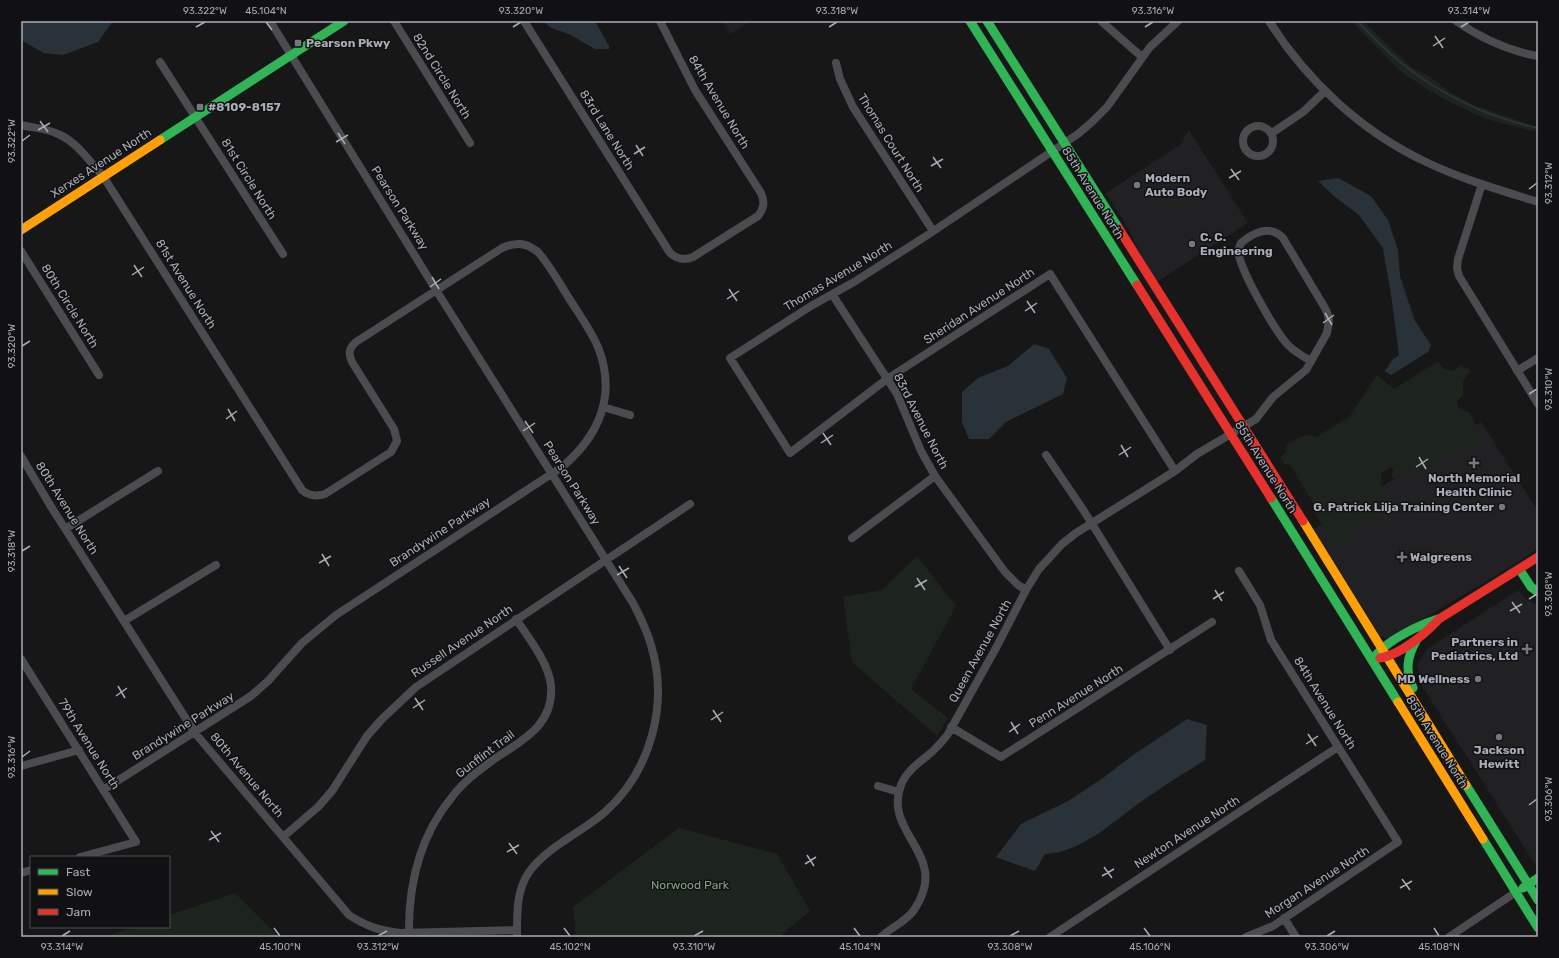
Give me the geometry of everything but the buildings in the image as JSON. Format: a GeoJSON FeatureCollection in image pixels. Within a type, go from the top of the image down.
{"type":"FeatureCollection","features":[{"type":"Feature","properties":{"kind":"main road","name":"Xerxes Avenue North"},"geometry":{"type":"LineString","coordinates":[[21,230],[344,21]]}},
{"type":"Feature","properties":{"kind":"main road","name":"85th Avenue North"},"geometry":{"type":"LineString","coordinates":[[970,21],[1231,433],[1538,928]]}},
{"type":"Feature","properties":{"kind":"main road","name":"85th Avenue North"},"geometry":{"type":"LineString","coordinates":[[987,21],[1244,426],[1538,900]]}},
{"type":"Feature","properties":{"kind":"main road"},"geometry":{"type":"LineString","coordinates":[[1372,660],[1387,657],[1418,638],[1426,633],[1440,619],[1520,570],[1538,557]]}},
{"type":"Feature","properties":{"kind":"main road"},"geometry":{"type":"LineString","coordinates":[[1520,570],[1527,581],[1538,592]]}},
{"type":"Feature","properties":{"kind":"main road"},"geometry":{"type":"LineString","coordinates":[[1372,660],[1382,648],[1420,625],[1440,619]]}},
{"type":"Feature","properties":{"kind":"main road"},"geometry":{"type":"LineString","coordinates":[[1418,638],[1411,649],[1407,660],[1408,677],[1456,757],[1465,782]]}},
{"type":"Feature","properties":{"kind":"main road"},"geometry":{"type":"LineString","coordinates":[[1516,892],[1538,878]]}},
{"type":"Feature","properties":{"kind":"street","name":"Pearson Parkway"},"geometry":{"type":"LineString","coordinates":[[270,21],[605,560],[644,624],[652,645],[658,690],[657,712],[653,735],[645,756],[621,795],[606,811],[588,826],[551,850],[529,873],[522,888],[518,903],[517,934]]}},
{"type":"Feature","properties":{"kind":"street","name":"82nd Circle North"},"geometry":{"type":"LineString","coordinates":[[394,21],[470,143]]}},
{"type":"Feature","properties":{"kind":"street","name":"83rd Lane North"},"geometry":{"type":"LineString","coordinates":[[524,21],[670,253],[675,257],[681,259],[693,257],[758,216],[764,206],[761,193]]}},
{"type":"Feature","properties":{"kind":"street","name":"84th Avenue North"},"geometry":{"type":"LineString","coordinates":[[660,21],[696,90],[761,193]]}},
{"type":"Feature","properties":{"kind":"street"},"geometry":{"type":"LineString","coordinates":[[1101,21],[1142,57]]}},
{"type":"Feature","properties":{"kind":"street","name":"Thomas Avenue North"},"geometry":{"type":"LineString","coordinates":[[790,453],[730,358],[832,294],[854,282],[933,231],[1064,143],[1092,122],[1107,107],[1142,57],[1159,37],[1178,21]]}},
{"type":"Feature","properties":{"kind":"street"},"geometry":{"type":"LineString","coordinates":[[1269,21],[1298,61],[1325,91],[1368,127],[1388,141],[1426,162],[1482,184],[1538,202]]}},
{"type":"Feature","properties":{"kind":"street"},"geometry":{"type":"LineString","coordinates":[[1456,21],[1476,34],[1499,44],[1538,56]]}},
{"type":"Feature","properties":{"kind":"street"},"geometry":{"type":"LineString","coordinates":[[160,62],[195,116]]}},
{"type":"Feature","properties":{"kind":"street","name":"Thomas Court North"},"geometry":{"type":"LineString","coordinates":[[836,63],[840,79],[853,107],[933,231]]}},
{"type":"Feature","properties":{"kind":"street"},"geometry":{"type":"LineString","coordinates":[[1272,134],[1303,112],[1325,91]]}},
{"type":"Feature","properties":{"kind":"street","name":"81st Circle North"},"geometry":{"type":"LineString","coordinates":[[195,116],[283,254]]}},
{"type":"Feature","properties":{"kind":"street","name":"81st Avenue North"},"geometry":{"type":"LineString","coordinates":[[21,125],[57,133],[70,140],[80,149],[103,176],[302,490]]}},
{"type":"Feature","properties":{"kind":"street"},"geometry":{"type":"LineString","coordinates":[[1482,184],[1460,251],[1457,268],[1459,276],[1538,404]]}},
{"type":"Feature","properties":{"kind":"street","name":"Queen Avenue North"},"geometry":{"type":"LineString","coordinates":[[881,937],[913,912],[920,900],[926,875],[918,850],[900,819],[897,808],[897,796],[906,774],[941,743],[996,648],[1026,590],[1039,569],[1067,540],[1175,471],[1197,454],[1256,418],[1273,397],[1306,370],[1327,333],[1328,315],[1283,238],[1279,234],[1272,231],[1263,230],[1256,232],[1241,243],[1238,253],[1240,260],[1256,293],[1279,334],[1297,353],[1311,361]]}},
{"type":"Feature","properties":{"kind":"street","name":"Brandywine Parkway"},"geometry":{"type":"LineString","coordinates":[[103,790],[251,696],[268,681],[302,643],[336,615],[552,474],[575,456],[586,443],[595,429],[603,407],[605,380],[603,363],[598,347],[590,332],[538,252],[524,244],[517,243],[502,248],[356,342],[349,351],[352,362],[394,430],[397,441],[395,447],[391,452],[325,494],[314,496],[307,494],[302,490]]}},
{"type":"Feature","properties":{"kind":"street","name":"80th Circle North"},"geometry":{"type":"LineString","coordinates":[[21,251],[99,375]]}},
{"type":"Feature","properties":{"kind":"street","name":"Sheridan Avenue North"},"geometry":{"type":"LineString","coordinates":[[790,453],[887,378],[1050,274],[1175,471]]}},
{"type":"Feature","properties":{"kind":"street","name":"83rd Avenue North"},"geometry":{"type":"LineString","coordinates":[[832,294],[897,394],[921,451],[934,476],[1005,572],[1018,585],[1026,590]]}},
{"type":"Feature","properties":{"kind":"street"},"geometry":{"type":"LineString","coordinates":[[1517,371],[1538,358]]}},
{"type":"Feature","properties":{"kind":"street"},"geometry":{"type":"LineString","coordinates":[[603,407],[630,415]]}},
{"type":"Feature","properties":{"kind":"street"},"geometry":{"type":"LineString","coordinates":[[1046,455],[1092,524],[1170,650]]}},
{"type":"Feature","properties":{"kind":"street","name":"80th Avenue North"},"geometry":{"type":"LineString","coordinates":[[21,456],[65,529],[195,732],[349,915],[360,923],[373,929],[409,935],[517,934]]}},
{"type":"Feature","properties":{"kind":"street"},"geometry":{"type":"LineString","coordinates":[[65,529],[158,471]]}},
{"type":"Feature","properties":{"kind":"street"},"geometry":{"type":"LineString","coordinates":[[852,538],[934,476]]}},
{"type":"Feature","properties":{"kind":"street","name":"Russell Avenue North"},"geometry":{"type":"LineString","coordinates":[[283,837],[318,807],[367,736],[398,702],[434,674],[690,504]]}},
{"type":"Feature","properties":{"kind":"street"},"geometry":{"type":"LineString","coordinates":[[124,621],[216,565]]}},
{"type":"Feature","properties":{"kind":"street","name":"84th Avenue North"},"geometry":{"type":"LineString","coordinates":[[1239,571],[1260,605],[1271,640],[1398,842]]}},
{"type":"Feature","properties":{"kind":"street","name":"Gunflint Trail"},"geometry":{"type":"LineString","coordinates":[[409,935],[409,908],[413,878],[433,824],[452,797],[464,784],[492,761],[528,737],[544,719],[549,708],[551,685],[548,672],[516,619]]}},
{"type":"Feature","properties":{"kind":"street","name":"Penn Avenue North"},"geometry":{"type":"LineString","coordinates":[[951,727],[1001,757],[1212,622]]}},
{"type":"Feature","properties":{"kind":"street","name":"79th Avenue North"},"geometry":{"type":"LineString","coordinates":[[21,658],[136,842],[84,856]]}},
{"type":"Feature","properties":{"kind":"street","name":"Newton Avenue North"},"geometry":{"type":"LineString","coordinates":[[1050,937],[1338,747]]}},
{"type":"Feature","properties":{"kind":"street"},"geometry":{"type":"LineString","coordinates":[[21,766],[79,750]]}},
{"type":"Feature","properties":{"kind":"street"},"geometry":{"type":"LineString","coordinates":[[878,786],[899,792]]}},
{"type":"Feature","properties":{"kind":"street","name":"Morgan Avenue North"},"geometry":{"type":"LineString","coordinates":[[1246,937],[1260,932],[1284,918],[1398,842]]}},
{"type":"Feature","properties":{"kind":"street"},"geometry":{"type":"LineString","coordinates":[[1449,937],[1516,892]]}},
{"type":"Feature","properties":{"kind":"street"},"geometry":{"type":"LineString","coordinates":[[1284,918],[1296,937]]}},
{"type":"Feature","properties":{"kind":"shaded area"},"geometry":{"type":"Polygon","coordinates":[[[21,21],[113,21],[98,42],[63,55],[44,53],[21,40],[21,21]]]}},
{"type":"Feature","properties":{"kind":"shaded area"},"geometry":{"type":"Polygon","coordinates":[[[543,21],[595,21],[609,46],[609,49],[595,49],[569,34],[551,28],[543,21]]]}},
{"type":"Feature","properties":{"kind":"shaded area"},"geometry":{"type":"Polygon","coordinates":[[[722,21],[751,21],[730,34],[722,21]]]}},
{"type":"Feature","properties":{"kind":"shaded area"},"geometry":{"type":"Polygon","coordinates":[[[1189,130],[1248,223],[1157,282],[1124,221],[1106,193],[1180,145],[1189,130]]]}},
{"type":"Feature","properties":{"kind":"shaded area"},"geometry":{"type":"Polygon","coordinates":[[[1338,178],[1371,196],[1388,220],[1398,250],[1400,276],[1415,321],[1431,345],[1428,352],[1391,375],[1385,371],[1392,360],[1399,355],[1383,248],[1359,215],[1335,197],[1318,181],[1338,178]]]}},
{"type":"Feature","properties":{"kind":"shaded area"},"geometry":{"type":"Polygon","coordinates":[[[1034,344],[1049,349],[1067,378],[1063,394],[1006,422],[989,439],[969,439],[962,422],[962,392],[978,378],[1008,366],[1034,344]]]}},
{"type":"Feature","properties":{"kind":"shaded area"},"geometry":{"type":"Polygon","coordinates":[[[1481,422],[1538,511],[1538,547],[1532,553],[1391,638],[1385,638],[1379,635],[1313,529],[1410,469],[1481,422]]]}},
{"type":"Feature","properties":{"kind":"shaded area"},"geometry":{"type":"Polygon","coordinates":[[[1518,590],[1526,599],[1538,606],[1538,869],[1422,686],[1417,665],[1427,649],[1518,590]]]}},
{"type":"Feature","properties":{"kind":"shaded area"},"geometry":{"type":"Polygon","coordinates":[[[1187,719],[1207,725],[1205,760],[1133,807],[1098,834],[1073,848],[1045,854],[1035,871],[996,857],[1021,824],[1068,801],[1187,719]]]}},
{"type":"Feature","properties":{"kind":"green space"},"geometry":{"type":"Polygon","coordinates":[[[1351,21],[1363,21],[1411,67],[1429,76],[1450,92],[1477,107],[1485,108],[1537,127],[1537,130],[1532,131],[1487,119],[1447,101],[1428,90],[1400,71],[1351,21]]]}},
{"type":"Feature","properties":{"kind":"green space"},"geometry":{"type":"Polygon","coordinates":[[[1438,361],[1443,368],[1454,371],[1461,364],[1464,368],[1468,367],[1471,370],[1463,381],[1463,396],[1457,401],[1457,404],[1461,410],[1470,413],[1483,439],[1459,453],[1451,452],[1422,469],[1410,469],[1396,478],[1392,477],[1393,469],[1391,467],[1381,473],[1381,485],[1386,492],[1376,500],[1373,506],[1375,509],[1379,512],[1405,503],[1405,508],[1386,518],[1382,514],[1345,537],[1349,544],[1338,550],[1311,507],[1313,503],[1290,464],[1285,465],[1280,457],[1286,453],[1287,444],[1305,435],[1317,437],[1350,416],[1377,375],[1394,389],[1438,361]]]}},
{"type":"Feature","properties":{"kind":"green space"},"geometry":{"type":"Polygon","coordinates":[[[917,556],[956,606],[911,689],[948,718],[937,736],[852,662],[843,597],[882,590],[917,556]]]}},
{"type":"Feature","properties":{"kind":"green space","name":"Norwood Park"},"geometry":{"type":"Polygon","coordinates":[[[679,828],[777,854],[810,911],[782,934],[784,937],[576,937],[573,907],[679,828]]]}},
{"type":"Feature","properties":{"kind":"green space"},"geometry":{"type":"Polygon","coordinates":[[[235,893],[279,937],[104,937],[130,928],[170,928],[170,915],[235,893]]]}},
{"type":"Feature","properties":{"kind":"waterway"},"geometry":{"type":"LineString","coordinates":[[1357,21],[1401,63],[1431,84],[1465,103],[1485,112],[1538,128]]}},
{"type":"Feature","properties":{"kind":"traffic: fast"},"geometry":{"type":"LineString","coordinates":[[160,140],[344,21]]}},
{"type":"Feature","properties":{"kind":"traffic: fast"},"geometry":{"type":"LineString","coordinates":[[970,21],[1137,285]]}},
{"type":"Feature","properties":{"kind":"traffic: fast"},"geometry":{"type":"LineString","coordinates":[[987,21],[1119,229]]}},
{"type":"Feature","properties":{"kind":"traffic: fast"},"geometry":{"type":"LineString","coordinates":[[1271,498],[1398,702]]}},
{"type":"Feature","properties":{"kind":"traffic: fast"},"geometry":{"type":"LineString","coordinates":[[1520,570],[1531,587],[1538,592]]}},
{"type":"Feature","properties":{"kind":"traffic: fast"},"geometry":{"type":"LineString","coordinates":[[1377,654],[1389,643],[1405,633],[1438,619]]}},
{"type":"Feature","properties":{"kind":"traffic: fast"},"geometry":{"type":"LineString","coordinates":[[1413,688],[1410,682],[1408,664],[1416,641]]}},
{"type":"Feature","properties":{"kind":"traffic: fast"},"geometry":{"type":"LineString","coordinates":[[1466,785],[1538,900]]}},
{"type":"Feature","properties":{"kind":"traffic: fast"},"geometry":{"type":"LineString","coordinates":[[1483,839],[1538,928]]}},
{"type":"Feature","properties":{"kind":"traffic: fast"},"geometry":{"type":"LineString","coordinates":[[1523,888],[1538,878]]}},
{"type":"Feature","properties":{"kind":"traffic: slow"},"geometry":{"type":"LineString","coordinates":[[21,230],[160,140]]}},
{"type":"Feature","properties":{"kind":"traffic: slow"},"geometry":{"type":"LineString","coordinates":[[1303,521],[1466,785]]}},
{"type":"Feature","properties":{"kind":"traffic: slow"},"geometry":{"type":"LineString","coordinates":[[1398,702],[1483,839]]}},
{"type":"Feature","properties":{"kind":"traffic: jam"},"geometry":{"type":"LineString","coordinates":[[1119,229],[1303,521]]}},
{"type":"Feature","properties":{"kind":"traffic: jam"},"geometry":{"type":"LineString","coordinates":[[1137,285],[1271,498]]}},
{"type":"Feature","properties":{"kind":"traffic: jam"},"geometry":{"type":"LineString","coordinates":[[1380,658],[1396,653],[1412,643],[1439,619],[1538,557]]}},
{"type":"Feature","properties":{"kind":"place","name":"Pearson Pkwy"},"geometry":{"type":"Point","coordinates":[298,43]}},
{"type":"Feature","properties":{"kind":"place","name":"#8109-8157"},"geometry":{"type":"Point","coordinates":[200,107]}},
{"type":"Feature","properties":{"kind":"place","name":"Modern Auto Body"},"geometry":{"type":"Point","coordinates":[1137,185]}},
{"type":"Feature","properties":{"kind":"place","name":"C. C. Engineering"},"geometry":{"type":"Point","coordinates":[1192,244]}},
{"type":"Feature","properties":{"kind":"place","name":"North Memorial Health Clinic"},"geometry":{"type":"Point","coordinates":[1474,463]}},
{"type":"Feature","properties":{"kind":"place","name":"G. Patrick Lilja Training Center"},"geometry":{"type":"Point","coordinates":[1502,507]}},
{"type":"Feature","properties":{"kind":"place","name":"Walgreens"},"geometry":{"type":"Point","coordinates":[1402,557]}},
{"type":"Feature","properties":{"kind":"place","name":"Partners in Pediatrics, Ltd"},"geometry":{"type":"Point","coordinates":[1527,649]}},
{"type":"Feature","properties":{"kind":"place","name":"MD Wellness"},"geometry":{"type":"Point","coordinates":[1478,679]}},
{"type":"Feature","properties":{"kind":"place","name":"Jackson Hewitt"},"geometry":{"type":"Point","coordinates":[1499,737]}}]}
